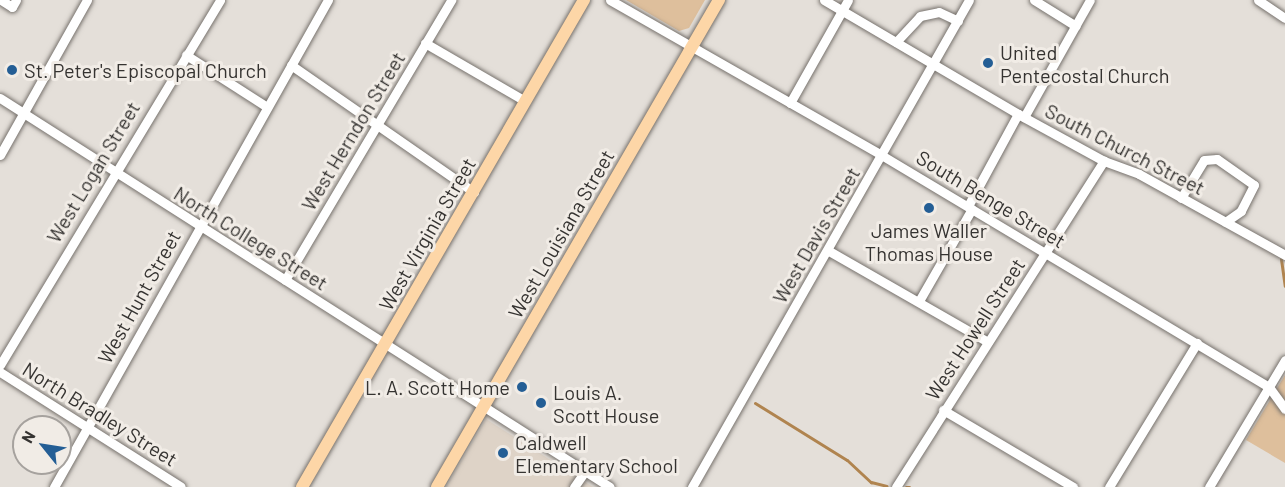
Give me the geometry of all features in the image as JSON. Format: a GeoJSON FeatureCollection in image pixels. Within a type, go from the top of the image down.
{"type":"FeatureCollection","features":[{"type":"Feature","properties":{"kind":"main road","name":"West Virginia Street"},"geometry":{"type":"LineString","coordinates":[[302,487],[584,0]]}},
{"type":"Feature","properties":{"kind":"main road","name":"West Louisiana Street"},"geometry":{"type":"LineString","coordinates":[[436,487],[719,0]]}},
{"type":"Feature","properties":{"kind":"street"},"geometry":{"type":"LineString","coordinates":[[1,0],[12,7],[16,0]]}},
{"type":"Feature","properties":{"kind":"street"},"geometry":{"type":"LineString","coordinates":[[0,155],[87,0]]}},
{"type":"Feature","properties":{"kind":"street","name":"West Logan Street"},"geometry":{"type":"LineString","coordinates":[[0,365],[114,171],[220,0]]}},
{"type":"Feature","properties":{"kind":"street","name":"West Hunt Street"},"geometry":{"type":"LineString","coordinates":[[54,487],[328,0]]}},
{"type":"Feature","properties":{"kind":"street","name":"West Herndon Street"},"geometry":{"type":"LineString","coordinates":[[285,280],[451,0]]}},
{"type":"Feature","properties":{"kind":"street","name":"South Benge Street"},"geometry":{"type":"LineString","coordinates":[[610,0],[970,207],[1269,387]]}},
{"type":"Feature","properties":{"kind":"street","name":"South Church Street"},"geometry":{"type":"LineString","coordinates":[[824,0],[1021,116],[1104,161],[1117,163],[1285,255]]}},
{"type":"Feature","properties":{"kind":"street"},"geometry":{"type":"LineString","coordinates":[[790,103],[848,0]]}},
{"type":"Feature","properties":{"kind":"street","name":"West Davis Street"},"geometry":{"type":"LineString","coordinates":[[692,487],[883,156],[969,0]]}},
{"type":"Feature","properties":{"kind":"street"},"geometry":{"type":"LineString","coordinates":[[1034,0],[1076,26]]}},
{"type":"Feature","properties":{"kind":"street"},"geometry":{"type":"LineString","coordinates":[[919,301],[952,245],[970,207],[1021,116],[1040,88],[1090,0]]}},
{"type":"Feature","properties":{"kind":"street"},"geometry":{"type":"LineString","coordinates":[[1258,0],[1285,18]]}},
{"type":"Feature","properties":{"kind":"street"},"geometry":{"type":"LineString","coordinates":[[896,42],[920,16],[939,12],[958,21]]}},
{"type":"Feature","properties":{"kind":"street"},"geometry":{"type":"LineString","coordinates":[[426,43],[525,101]]}},
{"type":"Feature","properties":{"kind":"street"},"geometry":{"type":"LineString","coordinates":[[186,55],[267,106]]}},
{"type":"Feature","properties":{"kind":"street"},"geometry":{"type":"LineString","coordinates":[[291,65],[377,127],[474,192]]}},
{"type":"Feature","properties":{"kind":"street","name":"North College Street"},"geometry":{"type":"LineString","coordinates":[[0,98],[610,487]]}},
{"type":"Feature","properties":{"kind":"street"},"geometry":{"type":"LineString","coordinates":[[1181,198],[1204,160],[1217,159],[1254,185],[1241,211],[1225,222]]}},
{"type":"Feature","properties":{"kind":"street","name":"West Howell Street"},"geometry":{"type":"LineString","coordinates":[[896,487],[1104,161]]}},
{"type":"Feature","properties":{"kind":"street"},"geometry":{"type":"LineString","coordinates":[[828,251],[988,342]]}},
{"type":"Feature","properties":{"kind":"street"},"geometry":{"type":"LineString","coordinates":[[1109,487],[1197,343]]}},
{"type":"Feature","properties":{"kind":"street"},"geometry":{"type":"LineString","coordinates":[[1209,487],[1285,360]]}},
{"type":"Feature","properties":{"kind":"street","name":"North Bradley Street"},"geometry":{"type":"LineString","coordinates":[[0,372],[89,426],[181,487]]}},
{"type":"Feature","properties":{"kind":"street"},"geometry":{"type":"LineString","coordinates":[[1269,387],[1285,409]]}},
{"type":"Feature","properties":{"kind":"street"},"geometry":{"type":"LineString","coordinates":[[943,410],[1073,487]]}},
{"type":"Feature","properties":{"kind":"street"},"geometry":{"type":"LineString","coordinates":[[574,487],[585,471]]}},
{"type":"Feature","properties":{"kind":"shaded area"},"geometry":{"type":"Polygon","coordinates":[[[626,0],[705,0],[689,28],[679,31],[626,0]]]}},
{"type":"Feature","properties":{"kind":"shaded area"},"geometry":{"type":"Polygon","coordinates":[[[1285,375],[1285,463],[1246,440],[1285,375]]]}},
{"type":"Feature","properties":{"kind":"shaded area","name":"Caldwell Elementary School"},"geometry":{"type":"Polygon","coordinates":[[[486,419],[593,487],[446,487],[486,419]]]}},
{"type":"Feature","properties":{"kind":"waterway"},"geometry":{"type":"LineString","coordinates":[[1281,259],[1285,286]]}},
{"type":"Feature","properties":{"kind":"waterway"},"geometry":{"type":"LineString","coordinates":[[755,403],[847,460],[871,482],[887,486]]}},
{"type":"Feature","properties":{"kind":"place","name":"United Pentecostal Church"},"geometry":{"type":"Point","coordinates":[988,63]}},
{"type":"Feature","properties":{"kind":"place","name":"St. Peter's Episcopal Church"},"geometry":{"type":"Point","coordinates":[12,70]}},
{"type":"Feature","properties":{"kind":"place","name":"James Waller Thomas House"},"geometry":{"type":"Point","coordinates":[929,208]}},
{"type":"Feature","properties":{"kind":"place","name":"L. A. Scott Home"},"geometry":{"type":"Point","coordinates":[522,387]}},
{"type":"Feature","properties":{"kind":"place","name":"Louis A. Scott House"},"geometry":{"type":"Point","coordinates":[541,403]}},
{"type":"Feature","properties":{"kind":"place","name":"Caldwell Elementary School"},"geometry":{"type":"Point","coordinates":[503,453]}}]}
